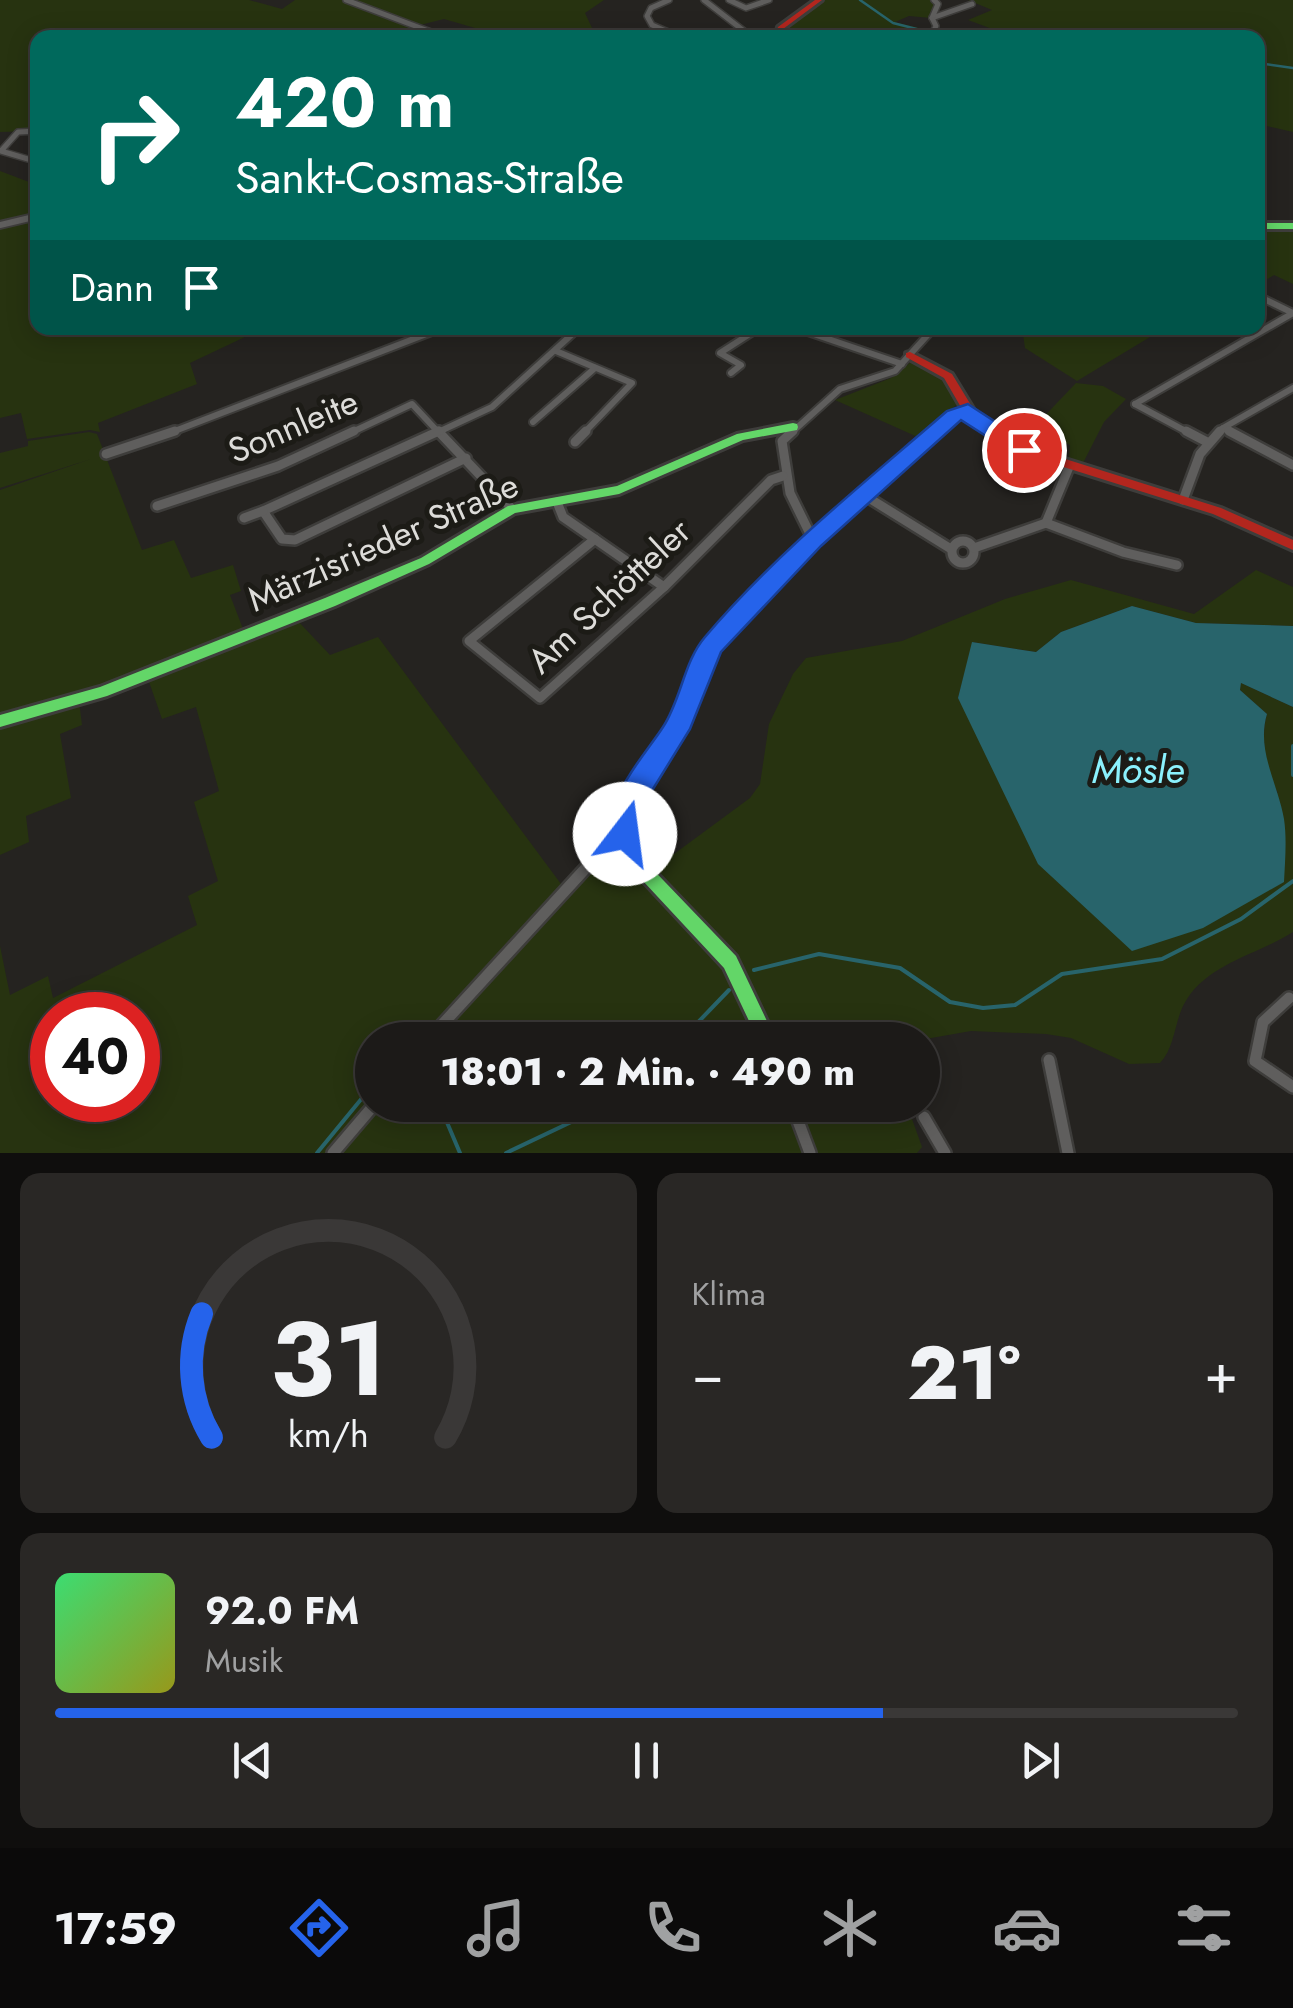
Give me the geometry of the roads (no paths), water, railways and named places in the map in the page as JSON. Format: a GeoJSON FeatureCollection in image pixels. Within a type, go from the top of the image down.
{"type":"FeatureCollection","features":[{"type":"Feature","properties":{"kind":"street"},"geometry":{"type":"LineString","coordinates":[[346,0],[426,30]]}},
{"type":"Feature","properties":{"kind":"street"},"geometry":{"type":"LineString","coordinates":[[662,30],[652,26],[647,16],[651,8],[669,0]]}},
{"type":"Feature","properties":{"kind":"street"},"geometry":{"type":"LineString","coordinates":[[706,2],[718,0]]}},
{"type":"Feature","properties":{"kind":"street"},"geometry":{"type":"LineString","coordinates":[[729,0],[746,8],[769,0]]}},
{"type":"Feature","properties":{"kind":"street"},"geometry":{"type":"LineString","coordinates":[[780,30],[819,0]]}},
{"type":"Feature","properties":{"kind":"street"},"geometry":{"type":"LineString","coordinates":[[933,30],[932,18],[938,4],[934,0]]}},
{"type":"Feature","properties":{"kind":"street"},"geometry":{"type":"LineString","coordinates":[[706,2],[743,30]]}},
{"type":"Feature","properties":{"kind":"street"},"geometry":{"type":"LineString","coordinates":[[932,18],[972,4]]}},
{"type":"Feature","properties":{"kind":"street"},"geometry":{"type":"LineString","coordinates":[[30,131],[18,132],[2,152],[30,160]]}},
{"type":"Feature","properties":{"kind":"street"},"geometry":{"type":"LineString","coordinates":[[0,225],[30,218]]}},
{"type":"Feature","properties":{"kind":"street"},"geometry":{"type":"LineString","coordinates":[[1265,226],[1293,226]]}},
{"type":"Feature","properties":{"kind":"street"},"geometry":{"type":"LineString","coordinates":[[1265,299],[1293,313]]}},
{"type":"Feature","properties":{"kind":"street"},"geometry":{"type":"LineString","coordinates":[[1265,329],[1293,313]]}},
{"type":"Feature","properties":{"kind":"street"},"geometry":{"type":"LineString","coordinates":[[106,454],[205,422],[424,335]]}},
{"type":"Feature","properties":{"kind":"street"},"geometry":{"type":"LineString","coordinates":[[244,518],[492,406],[572,335]]}},
{"type":"Feature","properties":{"kind":"street"},"geometry":{"type":"LineString","coordinates":[[731,373],[741,365],[720,353],[749,335]]}},
{"type":"Feature","properties":{"kind":"street"},"geometry":{"type":"LineString","coordinates":[[820,335],[948,376],[958,386],[968,411],[999,438],[1069,467],[1184,500],[1293,545]]}},
{"type":"Feature","properties":{"kind":"street"},"geometry":{"type":"LineString","coordinates":[[813,540],[796,515],[783,476],[782,441],[792,427],[840,389],[886,377],[928,335]]}},
{"type":"Feature","properties":{"kind":"street"},"geometry":{"type":"LineString","coordinates":[[1207,442],[1135,404],[1255,335]]}},
{"type":"Feature","properties":{"kind":"street"},"geometry":{"type":"LineString","coordinates":[[556,351],[632,383],[575,442]]}},
{"type":"Feature","properties":{"kind":"street"},"geometry":{"type":"LineString","coordinates":[[533,422],[595,368]]}},
{"type":"Feature","properties":{"kind":"street"},"geometry":{"type":"LineString","coordinates":[[1184,500],[1207,442],[1222,428],[1293,388]]}},
{"type":"Feature","properties":{"kind":"street","name":"Sonnleite"},"geometry":{"type":"LineString","coordinates":[[158,506],[278,466],[412,404],[512,509]]}},
{"type":"Feature","properties":{"kind":"street"},"geometry":{"type":"LineString","coordinates":[[758,1022],[730,962],[635,862],[625,834],[626,807],[682,721],[711,646],[813,540],[954,416],[968,411]]}},
{"type":"Feature","properties":{"kind":"street","name":"Märzisrieder Straße"},"geometry":{"type":"LineString","coordinates":[[0,721],[102,692],[317,608],[425,561],[512,509],[619,490],[741,437],[792,427]]}},
{"type":"Feature","properties":{"kind":"street"},"geometry":{"type":"LineString","coordinates":[[1222,428],[1293,465]]}},
{"type":"Feature","properties":{"kind":"street"},"geometry":{"type":"LineString","coordinates":[[263,511],[288,542],[466,458]]}},
{"type":"Feature","properties":{"kind":"street"},"geometry":{"type":"LineString","coordinates":[[1046,523],[1069,467]]}},
{"type":"Feature","properties":{"kind":"street","name":"Am Schötteler"},"geometry":{"type":"LineString","coordinates":[[595,540],[470,641],[540,698],[664,587],[772,480],[783,476]]}},
{"type":"Feature","properties":{"kind":"street"},"geometry":{"type":"LineString","coordinates":[[864,495],[951,548],[955,558],[967,561],[976,556],[974,548]]}},
{"type":"Feature","properties":{"kind":"street"},"geometry":{"type":"LineString","coordinates":[[557,502],[563,517],[664,587]]}},
{"type":"Feature","properties":{"kind":"street"},"geometry":{"type":"LineString","coordinates":[[951,548],[962,542],[974,548],[1046,523],[1123,552],[1177,565]]}},
{"type":"Feature","properties":{"kind":"street"},"geometry":{"type":"LineString","coordinates":[[445,1022],[607,845],[625,834]]}},
{"type":"Feature","properties":{"kind":"street"},"geometry":{"type":"LineString","coordinates":[[1288,998],[1263,1022],[1255,1061],[1293,1086]]}},
{"type":"Feature","properties":{"kind":"street"},"geometry":{"type":"LineString","coordinates":[[1049,1060],[1068,1153]]}},
{"type":"Feature","properties":{"kind":"street"},"geometry":{"type":"LineString","coordinates":[[333,1153],[359,1122]]}},
{"type":"Feature","properties":{"kind":"street"},"geometry":{"type":"LineString","coordinates":[[798,1122],[810,1153]]}},
{"type":"Feature","properties":{"kind":"street"},"geometry":{"type":"LineString","coordinates":[[927,1122],[944,1153]]}},
{"type":"Feature","properties":{"kind":"water","name":"Mösle"},"geometry":{"type":"Polygon","coordinates":[[[1132,606],[1196,623],[1293,626],[1293,707],[1241,683],[1240,690],[1267,714],[1266,754],[1285,827],[1284,882],[1203,928],[1132,951],[1038,864],[958,698],[972,642],[1036,652],[1061,632],[1132,606]]]}},
{"type":"Feature","properties":{"kind":"waterway"},"geometry":{"type":"LineString","coordinates":[[860,0],[893,23],[921,30]]}},
{"type":"Feature","properties":{"kind":"waterway"},"geometry":{"type":"LineString","coordinates":[[1265,64],[1293,68]]}},
{"type":"Feature","properties":{"kind":"waterway"},"geometry":{"type":"LineString","coordinates":[[1293,746],[1293,775]]}},
{"type":"Feature","properties":{"kind":"waterway"},"geometry":{"type":"LineString","coordinates":[[754,970],[819,954],[900,968],[950,1002],[983,1008],[1015,1005],[1062,974],[1162,959],[1241,919],[1293,881]]}},
{"type":"Feature","properties":{"kind":"waterway"},"geometry":{"type":"LineString","coordinates":[[698,1022],[729,990]]}},
{"type":"Feature","properties":{"kind":"waterway"},"geometry":{"type":"LineString","coordinates":[[317,1153],[355,1107]]}},
{"type":"Feature","properties":{"kind":"waterway"},"geometry":{"type":"LineString","coordinates":[[447,1122],[460,1153]]}},
{"type":"Feature","properties":{"kind":"waterway"},"geometry":{"type":"LineString","coordinates":[[506,1153],[571,1122]]}}]}
